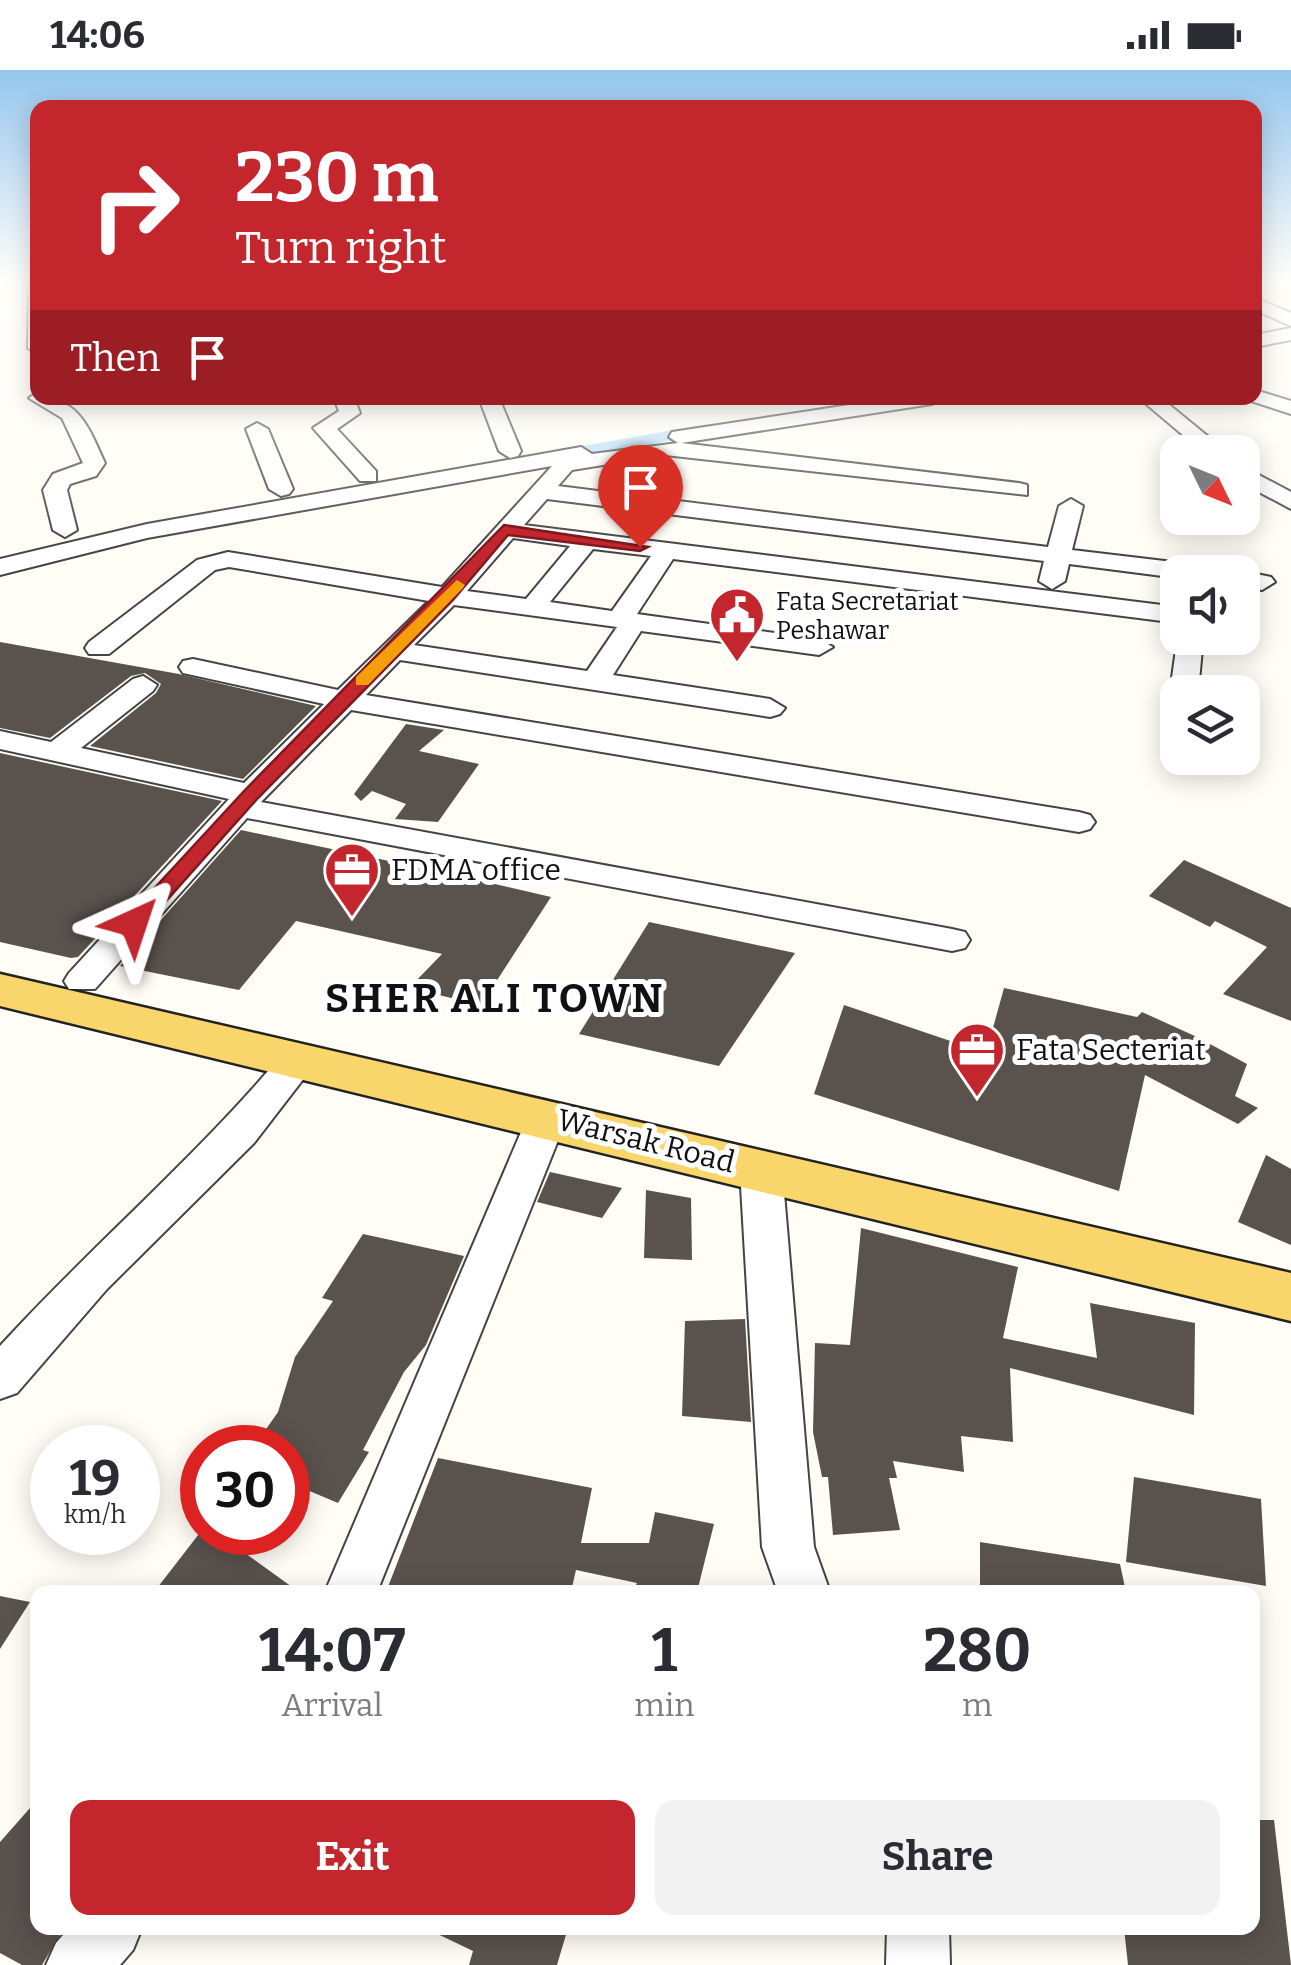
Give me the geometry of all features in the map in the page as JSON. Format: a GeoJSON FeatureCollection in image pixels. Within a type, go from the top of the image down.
{"type":"FeatureCollection","features":[{"type":"Feature","properties":{"kind":"main road","name":"Warsak Road"},"geometry":{"type":"LineString","coordinates":[[0,963],[72,992],[300,1060],[1291,1297]]}},
{"type":"Feature","properties":{"kind":"main road","name":"Warsak Road"},"geometry":{"type":"LineString","coordinates":[[0,990],[72,992],[1291,1264]]}},
{"type":"Feature","properties":{"kind":"street"},"geometry":{"type":"LineString","coordinates":[[1262,398],[1291,408]]}},
{"type":"Feature","properties":{"kind":"street"},"geometry":{"type":"LineString","coordinates":[[54,405],[72,414],[94,464],[88,471],[61,478],[55,490],[65,530]]}},
{"type":"Feature","properties":{"kind":"street"},"geometry":{"type":"LineString","coordinates":[[347,405],[350,414],[324,428],[368,476]]}},
{"type":"Feature","properties":{"kind":"street"},"geometry":{"type":"LineString","coordinates":[[492,405],[510,451]]}},
{"type":"Feature","properties":{"kind":"street"},"geometry":{"type":"LineString","coordinates":[[657,424],[758,405]]}},
{"type":"Feature","properties":{"kind":"street"},"geometry":{"type":"LineString","coordinates":[[0,567],[147,531],[887,405]]}},
{"type":"Feature","properties":{"kind":"street"},"geometry":{"type":"LineString","coordinates":[[1158,405],[1195,435]]}},
{"type":"Feature","properties":{"kind":"street"},"geometry":{"type":"LineString","coordinates":[[750,407],[771,423]]}},
{"type":"Feature","properties":{"kind":"street"},"geometry":{"type":"LineString","coordinates":[[257,429],[281,489]]}},
{"type":"Feature","properties":{"kind":"street"},"geometry":{"type":"LineString","coordinates":[[0,544],[281,489],[601,434]]}},
{"type":"Feature","properties":{"kind":"street"},"geometry":{"type":"LineString","coordinates":[[72,992],[245,801],[448,596],[569,463],[665,448],[1010,489],[980,546]]}},
{"type":"Feature","properties":{"kind":"street"},"geometry":{"type":"LineString","coordinates":[[752,518],[787,462]]}},
{"type":"Feature","properties":{"kind":"street"},"geometry":{"type":"LineString","coordinates":[[827,527],[856,471]]}},
{"type":"Feature","properties":{"kind":"street"},"geometry":{"type":"LineString","coordinates":[[681,509],[699,483]]}},
{"type":"Feature","properties":{"kind":"street"},"geometry":{"type":"LineString","coordinates":[[1260,484],[1291,502]]}},
{"type":"Feature","properties":{"kind":"street"},"geometry":{"type":"LineString","coordinates":[[540,491],[1160,568]]}},
{"type":"Feature","properties":{"kind":"street"},"geometry":{"type":"LineString","coordinates":[[1048,597],[1071,506]]}},
{"type":"Feature","properties":{"kind":"street"},"geometry":{"type":"LineString","coordinates":[[504,530],[1160,613]]}},
{"type":"Feature","properties":{"kind":"street"},"geometry":{"type":"LineString","coordinates":[[533,607],[587,540]]}},
{"type":"Feature","properties":{"kind":"street"},"geometry":{"type":"LineString","coordinates":[[595,681],[667,550]]}},
{"type":"Feature","properties":{"kind":"street"},"geometry":{"type":"LineString","coordinates":[[99,648],[216,560],[819,647]]}},
{"type":"Feature","properties":{"kind":"street"},"geometry":{"type":"LineString","coordinates":[[392,650],[770,708]]}},
{"type":"Feature","properties":{"kind":"street"},"geometry":{"type":"LineString","coordinates":[[194,667],[345,700],[1080,822]]}},
{"type":"Feature","properties":{"kind":"street"},"geometry":{"type":"LineString","coordinates":[[57,752],[142,684]]}},
{"type":"Feature","properties":{"kind":"street"},"geometry":{"type":"LineString","coordinates":[[0,740],[245,801],[952,940]]}},
{"type":"Feature","properties":{"kind":"street"},"geometry":{"type":"LineString","coordinates":[[0,1380],[92,1276],[240,1132],[300,1060]]}},
{"type":"Feature","properties":{"kind":"street"},"geometry":{"type":"LineString","coordinates":[[355,1585],[546,1118]]}},
{"type":"Feature","properties":{"kind":"street"},"geometry":{"type":"LineString","coordinates":[[761,1169],[788,1547],[802,1585]]}},
{"type":"Feature","properties":{"kind":"street"},"geometry":{"type":"LineString","coordinates":[[78,1965],[104,1935]]}},
{"type":"Feature","properties":{"kind":"street"},"geometry":{"type":"LineString","coordinates":[[918,1935],[918,1965]]}},
{"type":"Feature","properties":{"kind":"building"},"geometry":{"type":"Polygon","coordinates":[[[0,642],[179,674],[316,706],[243,779],[90,746],[156,693],[161,684],[145,673],[131,676],[50,738],[0,728],[0,642]]]}},
{"type":"Feature","properties":{"kind":"building"},"geometry":{"type":"Polygon","coordinates":[[[406,724],[444,730],[419,751],[479,764],[438,822],[395,819],[406,804],[372,791],[361,801],[354,794],[406,724]]]}},
{"type":"Feature","properties":{"kind":"building"},"geometry":{"type":"Polygon","coordinates":[[[0,753],[222,801],[78,957],[71,958],[0,942],[0,753]]]}},
{"type":"Feature","properties":{"kind":"building","name":"FDMA office"},"geometry":{"type":"Polygon","coordinates":[[[241,830],[551,897],[481,1005],[409,988],[442,954],[296,921],[239,990],[120,966],[241,830]]]}},
{"type":"Feature","properties":{"kind":"building"},"geometry":{"type":"Polygon","coordinates":[[[1184,860],[1291,908],[1291,1021],[1223,994],[1267,947],[1215,921],[1210,927],[1149,896],[1184,860]]]}},
{"type":"Feature","properties":{"kind":"building"},"geometry":{"type":"Polygon","coordinates":[[[649,922],[795,953],[719,1066],[579,1034],[649,922]]]}},
{"type":"Feature","properties":{"kind":"building","name":"Fata Secteriat"},"geometry":{"type":"Polygon","coordinates":[[[1004,988],[1137,1017],[1142,1012],[1197,1037],[1247,1064],[1235,1096],[1258,1108],[1238,1124],[1145,1075],[1119,1191],[814,1094],[844,1005],[986,1053],[1004,988]]]}},
{"type":"Feature","properties":{"kind":"building"},"geometry":{"type":"Polygon","coordinates":[[[1266,1155],[1291,1169],[1291,1245],[1238,1222],[1266,1155]]]}},
{"type":"Feature","properties":{"kind":"building"},"geometry":{"type":"Polygon","coordinates":[[[550,1172],[622,1188],[602,1218],[537,1202],[550,1172]]]}},
{"type":"Feature","properties":{"kind":"building"},"geometry":{"type":"Polygon","coordinates":[[[646,1190],[691,1198],[692,1260],[644,1258],[646,1190]]]}},
{"type":"Feature","properties":{"kind":"building"},"geometry":{"type":"Polygon","coordinates":[[[861,1228],[1018,1267],[1003,1338],[1097,1358],[1090,1303],[1195,1323],[1194,1415],[1010,1368],[1013,1442],[961,1436],[964,1472],[893,1461],[897,1478],[889,1478],[900,1530],[833,1535],[828,1477],[822,1477],[813,1432],[815,1343],[850,1345],[861,1228]]]}},
{"type":"Feature","properties":{"kind":"building"},"geometry":{"type":"Polygon","coordinates":[[[363,1234],[464,1256],[426,1345],[404,1372],[363,1450],[369,1452],[338,1503],[310,1491],[310,1425],[269,1425],[278,1412],[295,1357],[333,1301],[322,1298],[363,1234]]]}},
{"type":"Feature","properties":{"kind":"building"},"geometry":{"type":"Polygon","coordinates":[[[745,1319],[751,1422],[682,1416],[685,1321],[745,1319]]]}},
{"type":"Feature","properties":{"kind":"building"},"geometry":{"type":"Polygon","coordinates":[[[438,1458],[592,1488],[581,1543],[649,1543],[655,1512],[714,1524],[699,1585],[636,1585],[576,1570],[573,1585],[389,1585],[438,1458]]]}},
{"type":"Feature","properties":{"kind":"building"},"geometry":{"type":"Polygon","coordinates":[[[1134,1477],[1261,1499],[1266,1586],[1126,1562],[1134,1477]]]}},
{"type":"Feature","properties":{"kind":"building"},"geometry":{"type":"Polygon","coordinates":[[[980,1542],[1120,1564],[1124,1585],[980,1585],[980,1542]]]}},
{"type":"Feature","properties":{"kind":"building"},"geometry":{"type":"Polygon","coordinates":[[[183,1555],[248,1555],[289,1585],[159,1585],[183,1555]]]}},
{"type":"Feature","properties":{"kind":"building"},"geometry":{"type":"Polygon","coordinates":[[[0,1596],[30,1602],[0,1649],[0,1596]]]}},
{"type":"Feature","properties":{"kind":"building"},"geometry":{"type":"Polygon","coordinates":[[[30,1808],[30,1935],[60,1935],[42,1965],[22,1965],[0,1953],[0,1842],[30,1808]]]}},
{"type":"Feature","properties":{"kind":"building"},"geometry":{"type":"Polygon","coordinates":[[[1260,1820],[1274,1820],[1291,1965],[1128,1965],[1125,1935],[1260,1935],[1260,1820]]]}},
{"type":"Feature","properties":{"kind":"building"},"geometry":{"type":"Polygon","coordinates":[[[440,1935],[566,1935],[557,1965],[469,1965],[473,1951],[440,1935]]]}},
{"type":"Feature","properties":{"kind":"waterway"},"geometry":{"type":"LineString","coordinates":[[823,410],[853,405]]}},
{"type":"Feature","properties":{"kind":"waterway"},"geometry":{"type":"LineString","coordinates":[[547,457],[709,429]]}},
{"type":"Feature","properties":{"kind":"slow traffic"},"geometry":{"type":"LineString","coordinates":[[362,681],[457,585]]}},
{"type":"Feature","properties":{"kind":"place","name":"Fata Secretariat Peshawar"},"geometry":{"type":"Point","coordinates":[737,664]}},
{"type":"Feature","properties":{"kind":"place","name":"FDMA office"},"geometry":{"type":"Point","coordinates":[352,919]}},
{"type":"Feature","properties":{"kind":"place","name":"Fata Secteriat"},"geometry":{"type":"Point","coordinates":[977,1099]}},
{"type":"Feature","properties":{"kind":"district","name":"SHER ALI TOWN"},"geometry":{"type":"Point","coordinates":[495,998]}},
{"type":"Feature","properties":{"kind":"route"},"geometry":{"type":"LineString","coordinates":[[134,923],[251,794],[448,596],[504,530],[640,547]]}}]}
